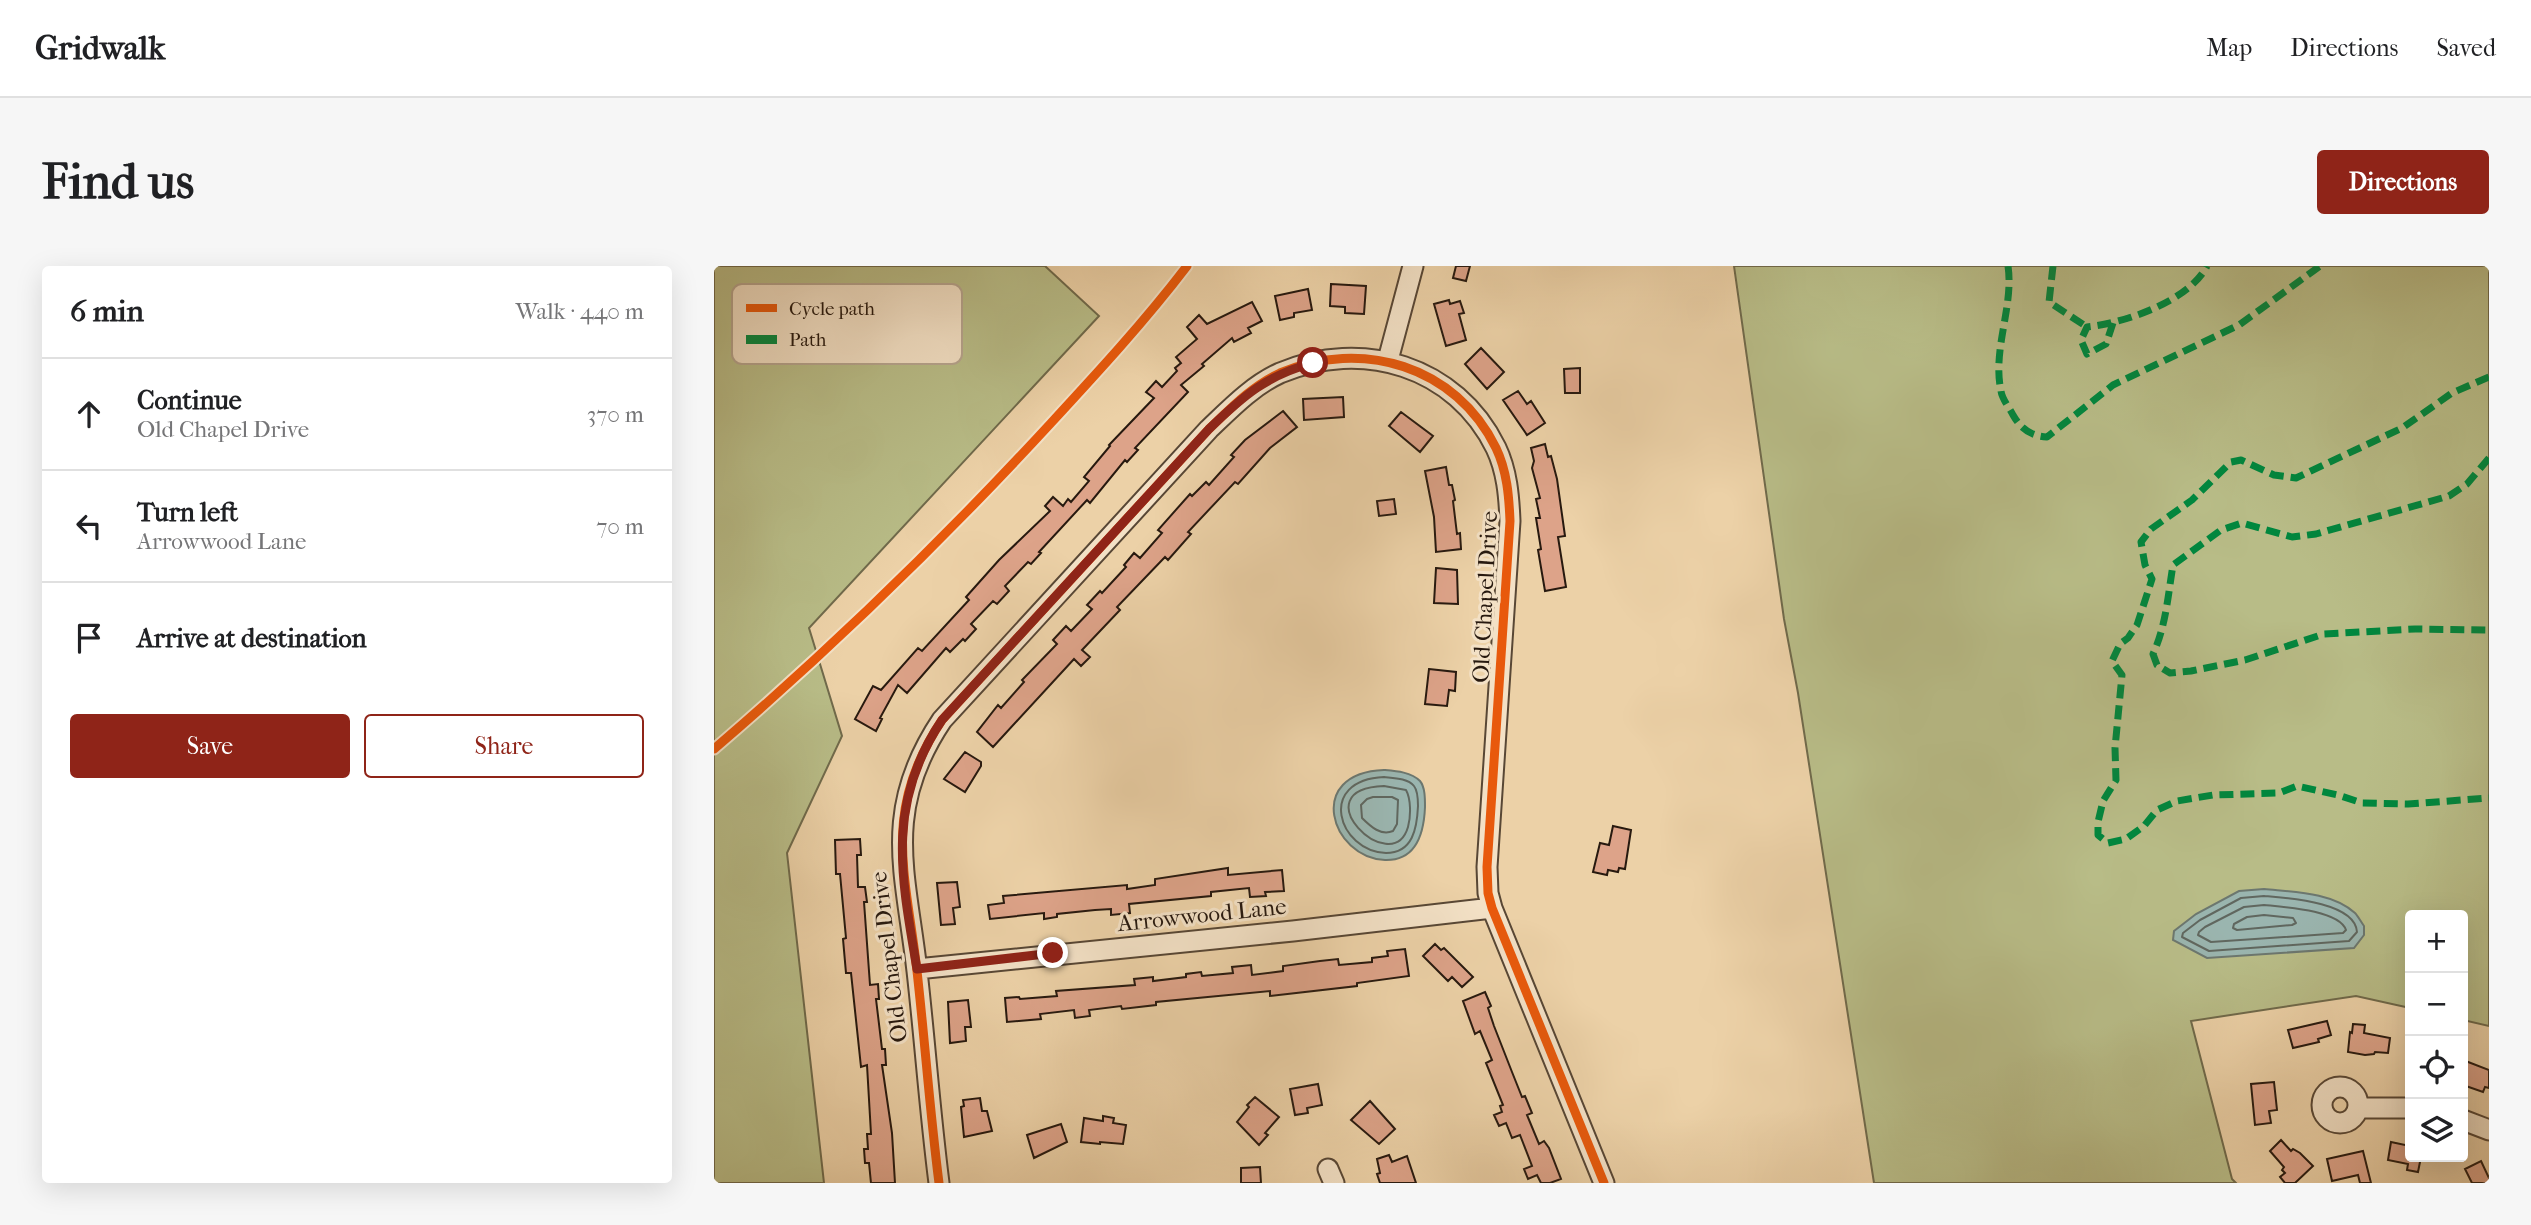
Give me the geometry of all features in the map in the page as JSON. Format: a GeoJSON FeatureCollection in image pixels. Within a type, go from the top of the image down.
{"type":"FeatureCollection","features":[{"type":"Feature","properties":{"kind":"street"},"geometry":{"type":"LineString","coordinates":[[1388,360],[1413,266]]}},
{"type":"Feature","properties":{"kind":"street","name":"Old Chapel Drive"},"geometry":{"type":"LineString","coordinates":[[939,1183],[917,969],[902,874],[905,804],[929,739],[942,720],[1209,429],[1248,392],[1279,374],[1313,363],[1354,358],[1388,360],[1424,374],[1459,400],[1487,432],[1497,450],[1507,482],[1510,521],[1487,867],[1488,892],[1492,908],[1604,1183]]}},
{"type":"Feature","properties":{"kind":"street","name":"Arrowwood Lane"},"geometry":{"type":"LineString","coordinates":[[917,969],[1492,908]]}},
{"type":"Feature","properties":{"kind":"street"},"geometry":{"type":"LineString","coordinates":[[2359,1108],[2405,1108]]}},
{"type":"Feature","properties":{"kind":"street"},"geometry":{"type":"LineString","coordinates":[[2468,1122],[2489,1130]]}},
{"type":"Feature","properties":{"kind":"green space"},"geometry":{"type":"Polygon","coordinates":[[[714,266],[1045,266],[1099,316],[809,628],[842,736],[787,853],[824,1183],[714,1183],[714,266]]]}},
{"type":"Feature","properties":{"kind":"green space"},"geometry":{"type":"Polygon","coordinates":[[[1734,266],[2489,266],[2489,1026],[2468,1021],[2468,910],[2405,910],[2405,1007],[2356,996],[2191,1021],[2232,1179],[2236,1183],[1874,1183],[1798,693],[1784,619],[1734,266]]]}},
{"type":"Feature","properties":{"kind":"water"},"geometry":{"type":"Polygon","coordinates":[[[1384,770],[1403,772],[1420,781],[1425,804],[1423,826],[1417,843],[1405,856],[1385,860],[1366,856],[1351,846],[1340,831],[1334,815],[1335,799],[1343,785],[1359,775],[1384,770]]]}},
{"type":"Feature","properties":{"kind":"water"},"geometry":{"type":"Polygon","coordinates":[[[2264,889],[2312,894],[2346,906],[2364,926],[2364,935],[2354,948],[2207,958],[2173,940],[2174,931],[2196,914],[2239,891],[2264,889]]]}},
{"type":"Feature","properties":{"kind":"building"},"geometry":{"type":"Polygon","coordinates":[[[1456,266],[1470,266],[1466,281],[1453,278],[1456,266]]]}},
{"type":"Feature","properties":{"kind":"building"},"geometry":{"type":"Polygon","coordinates":[[[1331,284],[1366,286],[1364,314],[1345,313],[1345,307],[1330,306],[1331,284]]]}},
{"type":"Feature","properties":{"kind":"building"},"geometry":{"type":"Polygon","coordinates":[[[1308,289],[1312,310],[1294,313],[1294,317],[1280,320],[1275,296],[1308,289]]]}},
{"type":"Feature","properties":{"kind":"building"},"geometry":{"type":"Polygon","coordinates":[[[1449,300],[1450,304],[1460,301],[1464,313],[1459,314],[1466,340],[1446,346],[1434,304],[1449,300]]]}},
{"type":"Feature","properties":{"kind":"building"},"geometry":{"type":"Polygon","coordinates":[[[1252,302],[1262,321],[1248,328],[1251,333],[1234,342],[1232,338],[1181,385],[1188,392],[1135,448],[1138,450],[1127,462],[1125,460],[1090,503],[1087,500],[1031,564],[1028,562],[1005,586],[1009,591],[997,604],[993,601],[971,624],[976,629],[965,641],[963,639],[950,652],[946,648],[907,693],[898,685],[876,731],[855,719],[873,686],[881,690],[918,648],[922,651],[969,600],[966,597],[999,560],[1050,511],[1045,506],[1053,497],[1063,506],[1068,499],[1071,502],[1089,481],[1084,477],[1109,445],[1154,398],[1146,392],[1156,381],[1162,387],[1177,371],[1175,368],[1181,363],[1176,357],[1197,339],[1187,327],[1199,315],[1207,324],[1252,302]]]}},
{"type":"Feature","properties":{"kind":"building"},"geometry":{"type":"Polygon","coordinates":[[[1481,348],[1504,372],[1487,389],[1465,364],[1481,348]]]}},
{"type":"Feature","properties":{"kind":"building"},"geometry":{"type":"Polygon","coordinates":[[[1580,368],[1580,393],[1565,393],[1564,369],[1580,368]]]}},
{"type":"Feature","properties":{"kind":"building"},"geometry":{"type":"Polygon","coordinates":[[[1518,391],[1527,404],[1531,401],[1545,423],[1527,435],[1503,400],[1518,391]]]}},
{"type":"Feature","properties":{"kind":"building"},"geometry":{"type":"Polygon","coordinates":[[[1343,397],[1344,417],[1304,420],[1303,399],[1343,397]]]}},
{"type":"Feature","properties":{"kind":"building"},"geometry":{"type":"Polygon","coordinates":[[[1283,411],[1297,427],[1270,448],[1238,484],[1235,482],[1188,532],[1191,534],[1168,560],[1165,557],[1117,607],[1120,610],[1082,650],[1090,657],[1081,666],[1074,659],[993,747],[977,732],[998,705],[1001,708],[1024,682],[1022,680],[1057,644],[1053,640],[1066,626],[1071,631],[1092,609],[1087,605],[1126,567],[1124,565],[1134,553],[1140,558],[1162,533],[1158,530],[1190,494],[1192,496],[1206,482],[1209,485],[1245,440],[1283,411]]]}},
{"type":"Feature","properties":{"kind":"building"},"geometry":{"type":"Polygon","coordinates":[[[1401,412],[1433,436],[1420,452],[1389,426],[1401,412]]]}},
{"type":"Feature","properties":{"kind":"building"},"geometry":{"type":"Polygon","coordinates":[[[1545,444],[1557,479],[1565,536],[1558,537],[1566,587],[1545,591],[1536,518],[1540,518],[1536,499],[1540,498],[1532,468],[1534,461],[1531,448],[1545,444]]]}},
{"type":"Feature","properties":{"kind":"building"},"geometry":{"type":"Polygon","coordinates":[[[1446,467],[1455,500],[1457,534],[1460,533],[1461,549],[1436,552],[1434,517],[1425,471],[1446,467]]]}},
{"type":"Feature","properties":{"kind":"building"},"geometry":{"type":"Polygon","coordinates":[[[1394,499],[1396,514],[1379,516],[1377,501],[1394,499]]]}},
{"type":"Feature","properties":{"kind":"building"},"geometry":{"type":"Polygon","coordinates":[[[1436,568],[1457,570],[1458,604],[1434,603],[1436,568]]]}},
{"type":"Feature","properties":{"kind":"building"},"geometry":{"type":"Polygon","coordinates":[[[1429,669],[1456,672],[1455,691],[1449,690],[1447,706],[1425,704],[1429,669]]]}},
{"type":"Feature","properties":{"kind":"building"},"geometry":{"type":"Polygon","coordinates":[[[965,752],[981,762],[981,766],[965,792],[944,779],[965,752]]]}},
{"type":"Feature","properties":{"kind":"building"},"geometry":{"type":"Polygon","coordinates":[[[1613,826],[1631,830],[1625,869],[1619,868],[1618,872],[1608,870],[1607,875],[1593,872],[1600,843],[1609,845],[1613,826]]]}},
{"type":"Feature","properties":{"kind":"building"},"geometry":{"type":"Polygon","coordinates":[[[860,839],[861,855],[857,855],[858,887],[865,887],[867,902],[864,902],[870,985],[878,984],[879,999],[876,999],[882,1049],[885,1049],[886,1065],[882,1065],[892,1133],[895,1183],[871,1183],[869,1163],[865,1163],[867,1134],[871,1134],[867,1065],[861,1067],[851,973],[846,973],[843,939],[846,938],[840,874],[836,874],[835,840],[860,839]]]}},
{"type":"Feature","properties":{"kind":"building"},"geometry":{"type":"Polygon","coordinates":[[[1228,868],[1228,875],[1282,870],[1284,891],[1265,892],[1266,896],[1250,897],[1249,888],[1211,892],[1211,896],[1129,904],[1130,913],[1111,915],[1111,909],[1057,914],[1057,917],[1044,919],[1044,913],[990,919],[988,905],[1004,903],[1003,896],[1127,885],[1127,889],[1155,885],[1155,879],[1228,868]]]}},
{"type":"Feature","properties":{"kind":"building"},"geometry":{"type":"Polygon","coordinates":[[[957,882],[960,907],[953,908],[955,924],[941,925],[937,883],[957,882]]]}},
{"type":"Feature","properties":{"kind":"building"},"geometry":{"type":"Polygon","coordinates":[[[1435,944],[1441,950],[1444,948],[1473,977],[1462,987],[1452,977],[1448,981],[1423,956],[1435,944]]]}},
{"type":"Feature","properties":{"kind":"building"},"geometry":{"type":"Polygon","coordinates":[[[1405,949],[1409,976],[1357,983],[1357,986],[1270,996],[1270,991],[1156,1002],[1156,1005],[1089,1010],[1090,1016],[1075,1018],[1074,1010],[1040,1014],[1041,1019],[1007,1022],[1005,998],[1057,996],[1056,991],[1135,985],[1134,979],[1153,977],[1153,981],[1186,977],[1186,974],[1201,972],[1202,976],[1233,973],[1232,967],[1251,965],[1252,975],[1283,971],[1283,966],[1338,959],[1339,965],[1372,962],[1372,958],[1388,956],[1387,951],[1405,949]]]}},
{"type":"Feature","properties":{"kind":"building"},"geometry":{"type":"Polygon","coordinates":[[[1485,992],[1491,1006],[1488,1008],[1494,1026],[1522,1097],[1525,1096],[1532,1113],[1527,1115],[1539,1144],[1544,1141],[1549,1148],[1561,1179],[1541,1183],[1537,1175],[1528,1179],[1524,1169],[1532,1166],[1520,1135],[1512,1138],[1506,1123],[1499,1126],[1494,1115],[1502,1112],[1500,1106],[1503,1105],[1486,1063],[1492,1060],[1480,1031],[1475,1034],[1463,1001],[1485,992]]]}},
{"type":"Feature","properties":{"kind":"building"},"geometry":{"type":"Polygon","coordinates":[[[968,1000],[971,1027],[965,1027],[966,1041],[950,1043],[948,1002],[968,1000]]]}},
{"type":"Feature","properties":{"kind":"building"},"geometry":{"type":"Polygon","coordinates":[[[2327,1021],[2331,1035],[2318,1039],[2319,1042],[2293,1048],[2288,1030],[2327,1021]]]}},
{"type":"Feature","properties":{"kind":"building"},"geometry":{"type":"Polygon","coordinates":[[[2353,1024],[2365,1025],[2364,1033],[2390,1038],[2388,1053],[2375,1052],[2365,1055],[2348,1052],[2353,1024]]]}},
{"type":"Feature","properties":{"kind":"building"},"geometry":{"type":"Polygon","coordinates":[[[2468,1062],[2489,1070],[2489,1088],[2485,1087],[2483,1092],[2468,1087],[2468,1062]]]}},
{"type":"Feature","properties":{"kind":"building"},"geometry":{"type":"Polygon","coordinates":[[[2274,1082],[2277,1110],[2269,1111],[2271,1123],[2255,1125],[2251,1084],[2274,1082]]]}},
{"type":"Feature","properties":{"kind":"building"},"geometry":{"type":"Polygon","coordinates":[[[1318,1084],[1322,1105],[1307,1108],[1308,1113],[1295,1115],[1290,1089],[1318,1084]]]}},
{"type":"Feature","properties":{"kind":"building"},"geometry":{"type":"Polygon","coordinates":[[[1255,1097],[1279,1117],[1259,1145],[1237,1122],[1255,1097]]]}},
{"type":"Feature","properties":{"kind":"building"},"geometry":{"type":"Polygon","coordinates":[[[980,1098],[982,1111],[987,1111],[992,1131],[964,1137],[961,1107],[964,1106],[963,1100],[980,1098]]]}},
{"type":"Feature","properties":{"kind":"building"},"geometry":{"type":"Polygon","coordinates":[[[1370,1101],[1395,1129],[1379,1144],[1351,1120],[1370,1101]]]}},
{"type":"Feature","properties":{"kind":"building"},"geometry":{"type":"Polygon","coordinates":[[[1103,1116],[1114,1118],[1113,1123],[1126,1125],[1123,1144],[1081,1142],[1084,1118],[1103,1121],[1103,1116]]]}},
{"type":"Feature","properties":{"kind":"building"},"geometry":{"type":"Polygon","coordinates":[[[1061,1124],[1067,1142],[1034,1158],[1027,1135],[1061,1124]]]}},
{"type":"Feature","properties":{"kind":"building"},"geometry":{"type":"Polygon","coordinates":[[[2281,1140],[2291,1151],[2293,1149],[2300,1153],[2313,1166],[2295,1183],[2285,1183],[2280,1177],[2285,1173],[2282,1170],[2284,1167],[2270,1151],[2281,1140]]]}},
{"type":"Feature","properties":{"kind":"building"},"geometry":{"type":"Polygon","coordinates":[[[2391,1142],[2405,1145],[2405,1162],[2420,1162],[2418,1172],[2407,1170],[2408,1164],[2388,1160],[2391,1142]]]}},
{"type":"Feature","properties":{"kind":"building"},"geometry":{"type":"Polygon","coordinates":[[[2363,1151],[2371,1183],[2360,1183],[2358,1175],[2332,1181],[2327,1159],[2363,1151]]]}},
{"type":"Feature","properties":{"kind":"building"},"geometry":{"type":"Polygon","coordinates":[[[1389,1155],[1392,1162],[1407,1156],[1416,1183],[1380,1183],[1377,1159],[1389,1155]]]}},
{"type":"Feature","properties":{"kind":"building"},"geometry":{"type":"Polygon","coordinates":[[[2481,1161],[2489,1183],[2472,1183],[2465,1169],[2481,1161]]]}},
{"type":"Feature","properties":{"kind":"building"},"geometry":{"type":"Polygon","coordinates":[[[1260,1167],[1261,1183],[1241,1183],[1241,1168],[1260,1167]]]}},
{"type":"Feature","properties":{"kind":"marked path"},"geometry":{"type":"LineString","coordinates":[[2008,266],[2008,297],[1999,360],[2002,394],[2023,428],[2047,437],[2113,385],[2239,325],[2320,266]]}},
{"type":"Feature","properties":{"kind":"marked path"},"geometry":{"type":"LineString","coordinates":[[2053,266],[2049,302],[2087,327]]}},
{"type":"Feature","properties":{"kind":"marked path"},"geometry":{"type":"LineString","coordinates":[[2113,323],[2106,344],[2087,354],[2081,340],[2087,327],[2119,321],[2171,300],[2198,279],[2207,266]]}},
{"type":"Feature","properties":{"kind":"marked path"},"geometry":{"type":"LineString","coordinates":[[2489,377],[2452,393],[2402,428],[2296,478],[2274,475],[2241,460],[2231,462],[2192,500],[2151,529],[2141,542],[2145,565],[2152,579],[2137,625],[2120,644],[2112,661],[2122,675],[2115,748],[2116,780],[2103,801],[2098,835],[2108,843],[2126,839],[2144,826],[2157,810],[2177,801],[2213,795],[2279,793],[2297,786],[2362,803],[2408,804],[2489,798]]}},
{"type":"Feature","properties":{"kind":"marked path"},"geometry":{"type":"LineString","coordinates":[[2489,458],[2467,484],[2449,496],[2316,534],[2292,537],[2242,523],[2221,530],[2173,565],[2164,621],[2153,654],[2157,665],[2170,673],[2245,660],[2324,634],[2415,629],[2489,630]]}},
{"type":"Feature","properties":{"kind":"cycle path"},"geometry":{"type":"LineString","coordinates":[[714,749],[845,631],[970,508],[1104,365],[1187,266]]}},
{"type":"Feature","properties":{"kind":"cycle path"},"geometry":{"type":"LineString","coordinates":[[939,1183],[902,843],[904,814],[911,784],[923,753],[942,720],[1225,413],[1251,391],[1280,373],[1311,363],[1343,358],[1374,360],[1404,367],[1432,379],[1457,397],[1479,420],[1496,448],[1503,466],[1510,521],[1487,867],[1488,893],[1604,1183]]}},
{"type":"Feature","properties":{"kind":"route"},"geometry":{"type":"LineString","coordinates":[[1053,953],[917,969],[905,898],[902,851],[905,804],[921,757],[942,720],[1209,429],[1248,392],[1262,383],[1279,374],[1313,363]]}}]}
